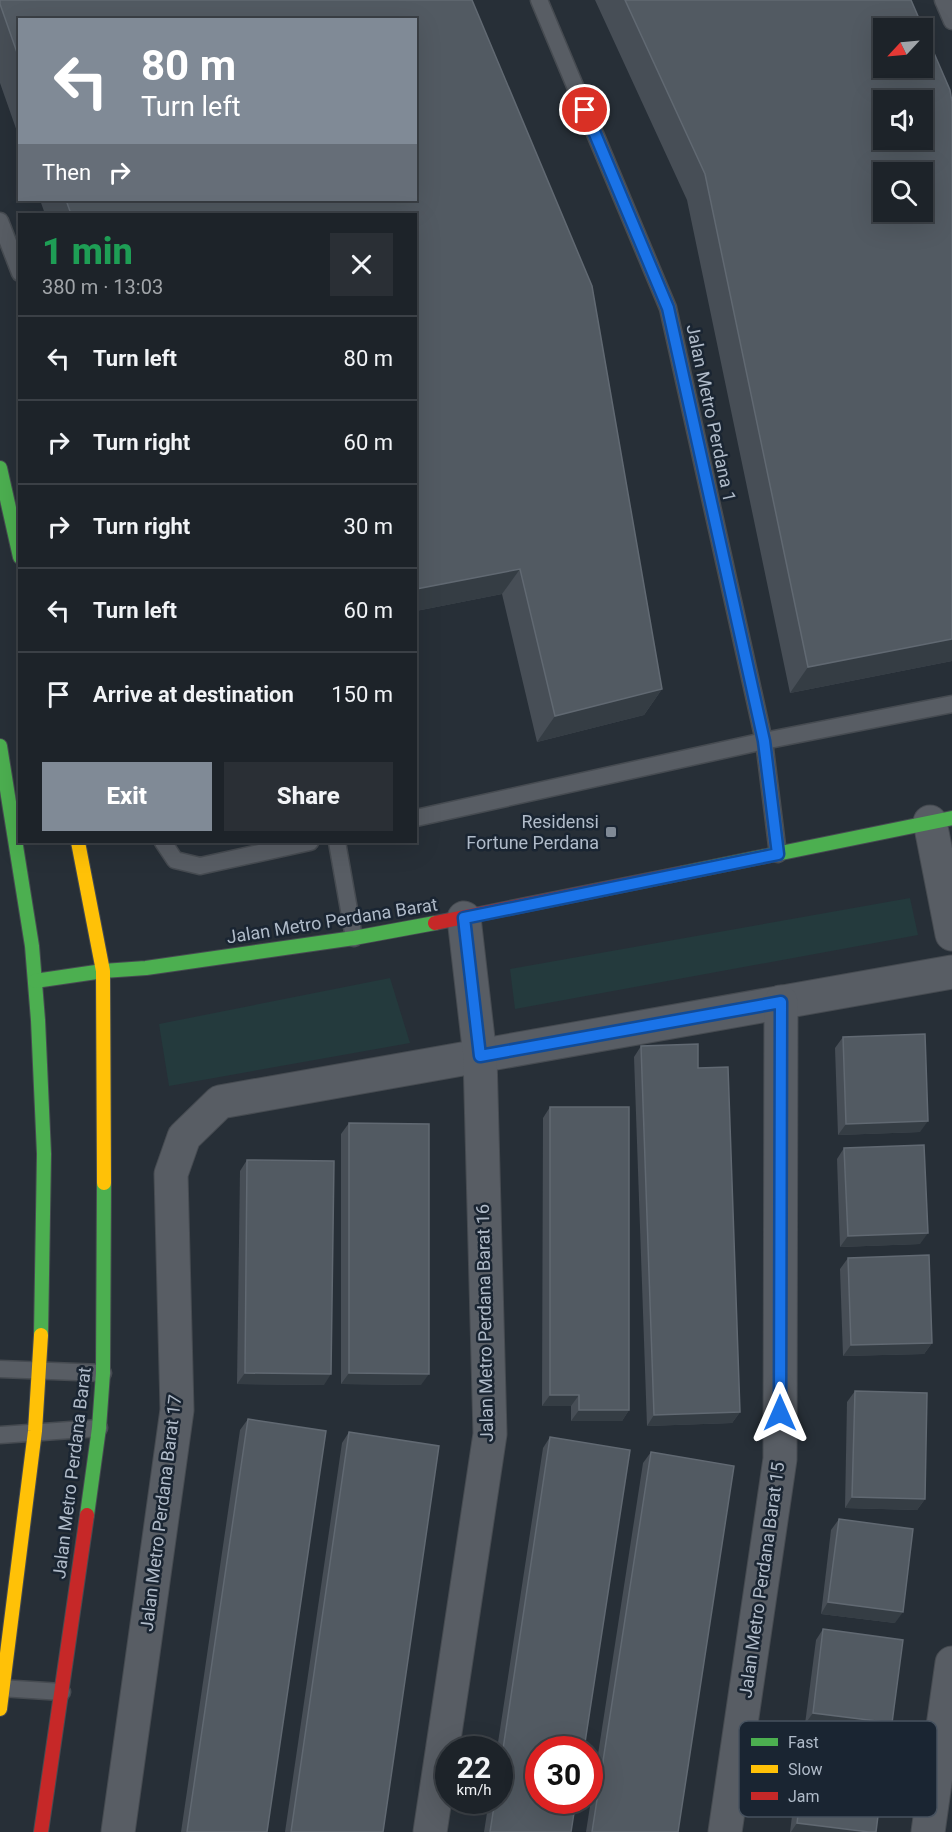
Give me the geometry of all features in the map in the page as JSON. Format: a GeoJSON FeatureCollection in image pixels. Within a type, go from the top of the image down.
{"type":"FeatureCollection","features":[{"type":"Feature","properties":{"kind":"street"},"geometry":{"type":"LineString","coordinates":[[0,468],[2,486],[18,549]]}},
{"type":"Feature","properties":{"kind":"street"},"geometry":{"type":"LineString","coordinates":[[0,746],[32,946],[44,1154],[40,1372],[35,1431],[0,1709]]}},
{"type":"Feature","properties":{"kind":"street"},"geometry":{"type":"LineString","coordinates":[[941,820],[952,934]]}},
{"type":"Feature","properties":{"kind":"street","name":"Jalan Metro Perdana Barat"},"geometry":{"type":"LineString","coordinates":[[35,981],[103,971],[146,968],[354,938],[464,918],[941,820]]}},
{"type":"Feature","properties":{"kind":"street"},"geometry":{"type":"LineString","coordinates":[[78,843],[103,971]]}},
{"type":"Feature","properties":{"kind":"street","name":"Jalan Metro Perdana Barat 16"},"geometry":{"type":"LineString","coordinates":[[430,1832],[490,1434],[480,1056],[464,918]]}},
{"type":"Feature","properties":{"kind":"street","name":"Jalan Metro Perdana Barat"},"geometry":{"type":"LineString","coordinates":[[40,1832],[99,1428],[103,1373],[105,1089],[103,971]]}},
{"type":"Feature","properties":{"kind":"street"},"geometry":{"type":"LineString","coordinates":[[480,1056],[952,972]]}},
{"type":"Feature","properties":{"kind":"street","name":"Jalan Metro Perdana Barat 15"},"geometry":{"type":"LineString","coordinates":[[741,1721],[780,1459],[781,1002]]}},
{"type":"Feature","properties":{"kind":"street","name":"Jalan Metro Perdana Barat 17"},"geometry":{"type":"LineString","coordinates":[[118,1832],[177,1410],[171,1174],[184,1137],[220,1102],[480,1056]]}},
{"type":"Feature","properties":{"kind":"street"},"geometry":{"type":"LineString","coordinates":[[937,1769],[952,1663]]}},
{"type":"Feature","properties":{"kind":"street","name":"Jalan Metro Perdana Barat 15"},"geometry":{"type":"LineString","coordinates":[[725,1832],[739,1737]]}},
{"type":"Feature","properties":{"kind":"street"},"geometry":{"type":"LineString","coordinates":[[928,1832],[930,1817]]}},
{"type":"Feature","properties":{"kind":"lane","name":"Jalan Metro Perdana 1"},"geometry":{"type":"LineString","coordinates":[[539,0],[668,308],[764,741],[778,854]]}},
{"type":"Feature","properties":{"kind":"lane"},"geometry":{"type":"LineString","coordinates":[[943,0],[952,21]]}},
{"type":"Feature","properties":{"kind":"lane"},"geometry":{"type":"LineString","coordinates":[[0,221],[18,268]]}},
{"type":"Feature","properties":{"kind":"lane"},"geometry":{"type":"LineString","coordinates":[[417,818],[764,741],[952,704]]}},
{"type":"Feature","properties":{"kind":"lane"},"geometry":{"type":"LineString","coordinates":[[164,843],[175,860],[200,866],[305,843]]}},
{"type":"Feature","properties":{"kind":"lane"},"geometry":{"type":"LineString","coordinates":[[337,843],[354,938]]}},
{"type":"Feature","properties":{"kind":"lane"},"geometry":{"type":"LineString","coordinates":[[0,1369],[103,1373]]}},
{"type":"Feature","properties":{"kind":"lane"},"geometry":{"type":"LineString","coordinates":[[0,1435],[99,1428]]}},
{"type":"Feature","properties":{"kind":"lane"},"geometry":{"type":"LineString","coordinates":[[2,1688],[62,1692]]}},
{"type":"Feature","properties":{"kind":"green space"},"geometry":{"type":"Polygon","coordinates":[[[910,898],[918,935],[515,1009],[510,969],[910,898]]]}},
{"type":"Feature","properties":{"kind":"green space"},"geometry":{"type":"Polygon","coordinates":[[[390,978],[410,1043],[169,1086],[159,1024],[390,978]]]}},
{"type":"Feature","properties":{"kind":"building"},"geometry":{"type":"Polygon","coordinates":[[[0,0],[472,0],[592,286],[662,689],[555,716],[520,569],[417,589],[417,213],[71,213],[66,201],[417,201],[417,18],[18,18],[18,55],[0,0]]]}},
{"type":"Feature","properties":{"kind":"building"},"geometry":{"type":"Polygon","coordinates":[[[625,0],[911,0],[919,18],[873,18],[873,78],[933,78],[933,51],[950,90],[952,102],[952,639],[808,667],[705,174],[625,0]]]}},
{"type":"Feature","properties":{"kind":"building"},"geometry":{"type":"Polygon","coordinates":[[[925,1034],[928,1121],[846,1124],[843,1037],[925,1034]]]}},
{"type":"Feature","properties":{"kind":"building"},"geometry":{"type":"Polygon","coordinates":[[[698,1044],[698,1068],[728,1067],[740,1412],[654,1415],[641,1046],[698,1044]]]}},
{"type":"Feature","properties":{"kind":"building"},"geometry":{"type":"Polygon","coordinates":[[[550,1107],[629,1107],[629,1410],[579,1410],[579,1395],[550,1395],[550,1107]]]}},
{"type":"Feature","properties":{"kind":"building"},"geometry":{"type":"Polygon","coordinates":[[[349,1123],[429,1124],[429,1374],[349,1373],[349,1123]]]}},
{"type":"Feature","properties":{"kind":"building"},"geometry":{"type":"Polygon","coordinates":[[[924,1145],[928,1233],[848,1236],[844,1148],[924,1145]]]}},
{"type":"Feature","properties":{"kind":"building"},"geometry":{"type":"Polygon","coordinates":[[[247,1160],[334,1161],[331,1374],[245,1373],[247,1160]]]}},
{"type":"Feature","properties":{"kind":"building"},"geometry":{"type":"Polygon","coordinates":[[[929,1255],[932,1343],[851,1345],[848,1258],[929,1255]]]}},
{"type":"Feature","properties":{"kind":"building"},"geometry":{"type":"Polygon","coordinates":[[[855,1391],[927,1393],[925,1499],[852,1497],[855,1391]]]}},
{"type":"Feature","properties":{"kind":"building"},"geometry":{"type":"Polygon","coordinates":[[[248,1419],[326,1431],[267,1832],[187,1832],[248,1419]]]}},
{"type":"Feature","properties":{"kind":"building"},"geometry":{"type":"Polygon","coordinates":[[[349,1432],[439,1446],[383,1832],[291,1832],[349,1432]]]}},
{"type":"Feature","properties":{"kind":"building"},"geometry":{"type":"Polygon","coordinates":[[[550,1437],[630,1450],[586,1736],[525,1736],[525,1814],[574,1814],[571,1832],[490,1832],[493,1814],[513,1814],[513,1736],[505,1736],[550,1437]]]}},
{"type":"Feature","properties":{"kind":"building"},"geometry":{"type":"Polygon","coordinates":[[[651,1452],[734,1466],[678,1832],[592,1832],[595,1814],[603,1814],[603,1761],[651,1452]]]}},
{"type":"Feature","properties":{"kind":"building"},"geometry":{"type":"Polygon","coordinates":[[[839,1519],[913,1529],[903,1612],[828,1602],[839,1519]]]}},
{"type":"Feature","properties":{"kind":"building"},"geometry":{"type":"Polygon","coordinates":[[[823,1629],[903,1640],[892,1721],[813,1713],[823,1629]]]}},
{"type":"Feature","properties":{"kind":"building"},"geometry":{"type":"Polygon","coordinates":[[[798,1817],[878,1817],[876,1832],[797,1823],[798,1817]]]}},
{"type":"Feature","properties":{"kind":"traffic: fast"},"geometry":{"type":"LineString","coordinates":[[0,468],[18,548]]}},
{"type":"Feature","properties":{"kind":"traffic: fast"},"geometry":{"type":"LineString","coordinates":[[0,746],[32,946],[38,1020],[44,1154],[41,1335]]}},
{"type":"Feature","properties":{"kind":"traffic: fast"},"geometry":{"type":"LineString","coordinates":[[683,873],[952,818]]}},
{"type":"Feature","properties":{"kind":"traffic: fast"},"geometry":{"type":"LineString","coordinates":[[35,981],[103,971],[146,968],[354,938],[435,923]]}},
{"type":"Feature","properties":{"kind":"traffic: fast"},"geometry":{"type":"LineString","coordinates":[[87,1515],[99,1428],[103,1373],[104,1183]]}},
{"type":"Feature","properties":{"kind":"traffic: slow"},"geometry":{"type":"LineString","coordinates":[[78,843],[103,971],[104,1183]]}},
{"type":"Feature","properties":{"kind":"traffic: slow"},"geometry":{"type":"LineString","coordinates":[[0,1709],[35,1431],[41,1335]]}},
{"type":"Feature","properties":{"kind":"traffic: jam"},"geometry":{"type":"LineString","coordinates":[[435,923],[683,873]]}},
{"type":"Feature","properties":{"kind":"traffic: jam"},"geometry":{"type":"LineString","coordinates":[[41,1832],[87,1515]]}},
{"type":"Feature","properties":{"kind":"place","name":"Residensi Fortune Perdana"},"geometry":{"type":"Point","coordinates":[611,832]}},
{"type":"Feature","properties":{"kind":"route"},"geometry":{"type":"LineString","coordinates":[[585,110],[668,308],[764,741],[778,854],[464,918],[480,1056],[781,1002],[780,1413]]}}]}
